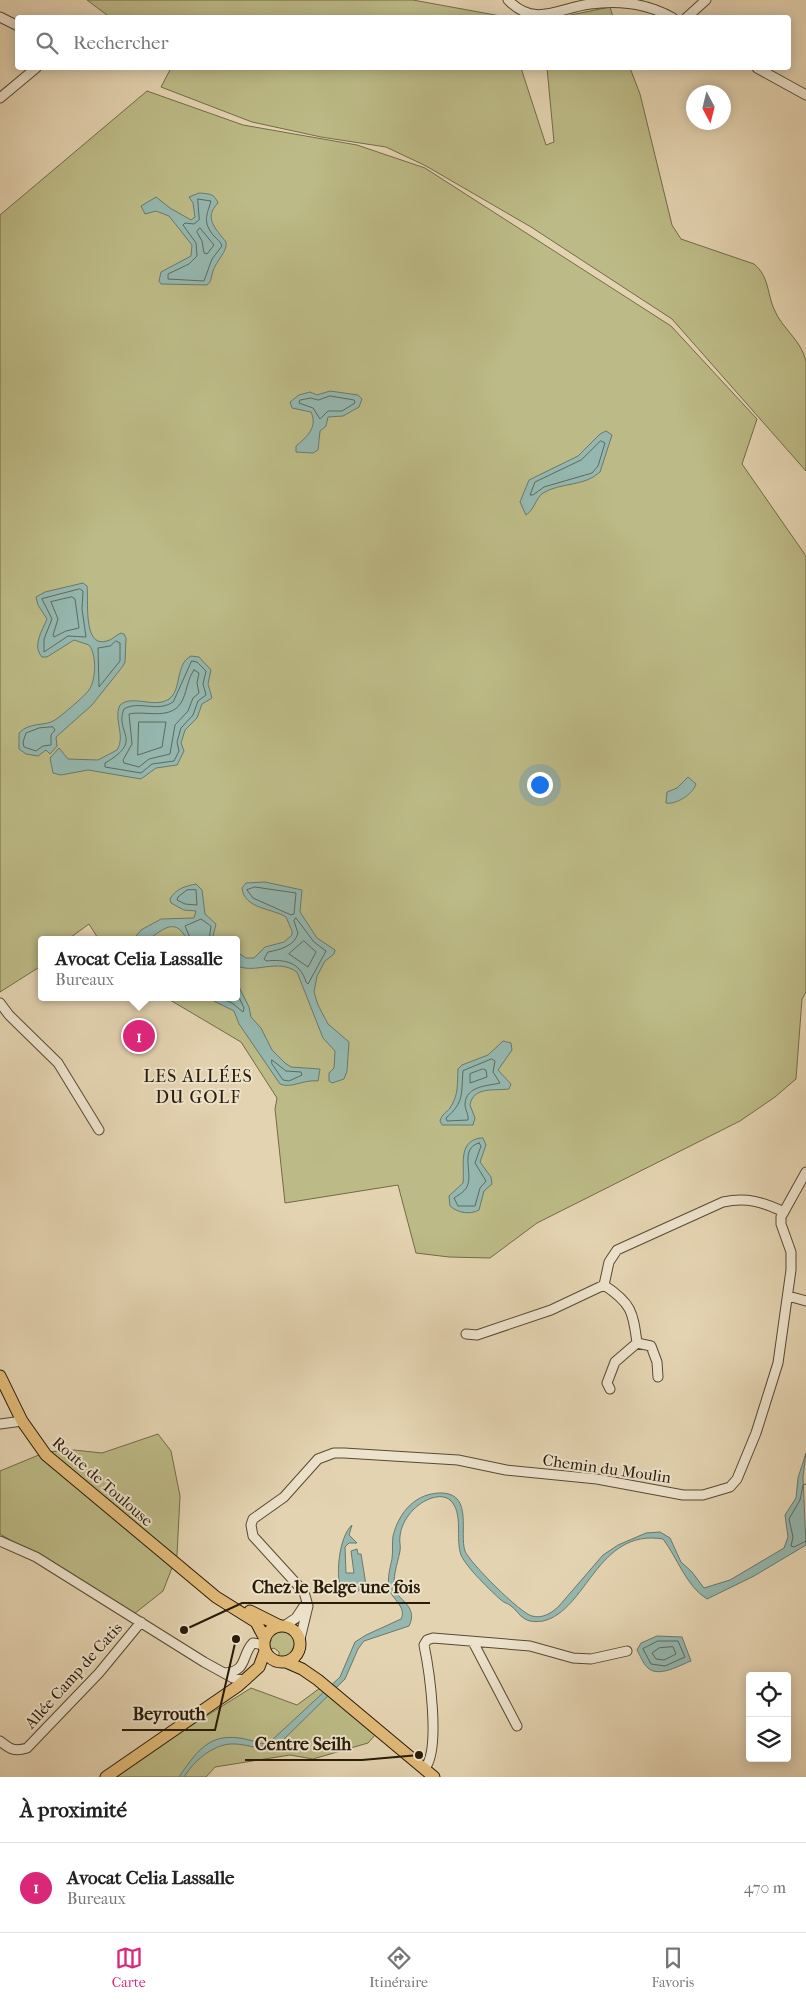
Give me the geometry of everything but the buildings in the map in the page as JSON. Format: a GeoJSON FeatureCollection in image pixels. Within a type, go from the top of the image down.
{"type":"FeatureCollection","features":[{"type":"Feature","properties":{"kind":"main road","name":"Route de Toulouse"},"geometry":{"type":"LineString","coordinates":[[0,1376],[22,1421],[37,1445],[59,1466],[216,1597],[256,1622],[264,1645]]}},
{"type":"Feature","properties":{"kind":"main road","name":"Route de Toulouse"},"geometry":{"type":"LineString","coordinates":[[209,1590],[282,1626]]}},
{"type":"Feature","properties":{"kind":"main road"},"geometry":{"type":"LineString","coordinates":[[106,1777],[217,1702],[246,1680],[260,1667],[264,1645],[270,1630],[282,1626],[294,1630],[308,1669],[318,1680]]}},
{"type":"Feature","properties":{"kind":"main road"},"geometry":{"type":"LineString","coordinates":[[264,1645],[270,1658],[302,1669],[318,1680],[434,1777]]}},
{"type":"Feature","properties":{"kind":"main road"},"geometry":{"type":"LineString","coordinates":[[217,1702],[234,1694],[266,1668],[294,1658],[300,1645]]}},
{"type":"Feature","properties":{"kind":"street"},"geometry":{"type":"LineString","coordinates":[[508,0],[523,12],[532,15]]}},
{"type":"Feature","properties":{"kind":"street"},"geometry":{"type":"LineString","coordinates":[[689,15],[706,0]]}},
{"type":"Feature","properties":{"kind":"street"},"geometry":{"type":"LineString","coordinates":[[540,15],[589,4],[614,3],[650,6],[667,15]]}},
{"type":"Feature","properties":{"kind":"street"},"geometry":{"type":"LineString","coordinates":[[0,18],[15,25]]}},
{"type":"Feature","properties":{"kind":"street"},"geometry":{"type":"LineString","coordinates":[[0,98],[34,70]]}},
{"type":"Feature","properties":{"kind":"street"},"geometry":{"type":"LineString","coordinates":[[761,70],[806,95]]}},
{"type":"Feature","properties":{"kind":"street"},"geometry":{"type":"LineString","coordinates":[[0,1002],[9,1015],[58,1063],[99,1130]]}},
{"type":"Feature","properties":{"kind":"street"},"geometry":{"type":"LineString","coordinates":[[604,1286],[609,1262],[617,1250],[723,1202],[738,1199],[754,1200],[784,1212],[806,1172]]}},
{"type":"Feature","properties":{"kind":"street","name":"Chemin du Moulin"},"geometry":{"type":"LineString","coordinates":[[306,1598],[301,1587],[253,1536],[250,1525],[253,1519],[284,1497],[312,1465],[325,1455],[344,1453],[458,1460],[506,1470],[597,1479],[683,1495],[703,1495],[730,1487],[737,1479],[756,1433],[778,1363],[788,1296],[791,1252],[781,1224],[781,1217],[784,1212]]}},
{"type":"Feature","properties":{"kind":"street"},"geometry":{"type":"LineString","coordinates":[[466,1334],[477,1335],[551,1310],[604,1286]]}},
{"type":"Feature","properties":{"kind":"street"},"geometry":{"type":"LineString","coordinates":[[604,1286],[623,1298],[634,1317],[637,1343]]}},
{"type":"Feature","properties":{"kind":"street"},"geometry":{"type":"LineString","coordinates":[[788,1296],[806,1301]]}},
{"type":"Feature","properties":{"kind":"street"},"geometry":{"type":"LineString","coordinates":[[637,1343],[651,1346],[657,1362],[658,1377]]}},
{"type":"Feature","properties":{"kind":"street"},"geometry":{"type":"LineString","coordinates":[[610,1389],[607,1383],[615,1362],[637,1343]]}},
{"type":"Feature","properties":{"kind":"street"},"geometry":{"type":"LineString","coordinates":[[0,1424],[22,1421]]}},
{"type":"Feature","properties":{"kind":"street"},"geometry":{"type":"LineString","coordinates":[[0,1541],[26,1551],[224,1673],[233,1678],[246,1680]]}},
{"type":"Feature","properties":{"kind":"street"},"geometry":{"type":"LineString","coordinates":[[282,1626],[300,1614],[306,1598]]}},
{"type":"Feature","properties":{"kind":"street"},"geometry":{"type":"LineString","coordinates":[[300,1645],[308,1606],[306,1598]]}},
{"type":"Feature","properties":{"kind":"street","name":"Allée Camp de Catis"},"geometry":{"type":"LineString","coordinates":[[0,1741],[9,1749],[17,1752],[27,1748],[99,1673],[108,1659],[141,1622]]}},
{"type":"Feature","properties":{"kind":"street"},"geometry":{"type":"LineString","coordinates":[[425,1768],[430,1759],[433,1705],[425,1642],[433,1638],[530,1646],[573,1658],[591,1659],[627,1651]]}},
{"type":"Feature","properties":{"kind":"street"},"geometry":{"type":"LineString","coordinates":[[473,1642],[517,1726]]}},
{"type":"Feature","properties":{"kind":"street"},"geometry":{"type":"LineString","coordinates":[[224,1673],[232,1673],[241,1667],[253,1643],[264,1645]]}},
{"type":"Feature","properties":{"kind":"shaded area"},"geometry":{"type":"Polygon","coordinates":[[[87,0],[413,0],[495,15],[107,15],[87,0]]]}},
{"type":"Feature","properties":{"kind":"shaded area"},"geometry":{"type":"Polygon","coordinates":[[[610,7],[612,15],[571,15],[610,7]]]}},
{"type":"Feature","properties":{"kind":"shaded area"},"geometry":{"type":"Polygon","coordinates":[[[170,70],[522,70],[546,145],[554,142],[547,70],[631,70],[640,94],[672,225],[681,239],[754,264],[765,279],[777,316],[800,346],[806,361],[806,471],[672,319],[531,227],[426,166],[386,147],[321,137],[252,122],[161,87],[170,70]]]}},
{"type":"Feature","properties":{"kind":"shaded area"},"geometry":{"type":"Polygon","coordinates":[[[147,91],[243,125],[357,145],[425,168],[671,326],[757,419],[742,464],[806,556],[806,992],[802,999],[796,1079],[775,1097],[740,1121],[537,1223],[490,1258],[449,1257],[416,1253],[398,1185],[285,1203],[275,1109],[277,1098],[241,1042],[172,1001],[240,1001],[240,936],[96,936],[89,924],[72,936],[38,936],[38,968],[0,992],[0,215],[147,91]]]}},
{"type":"Feature","properties":{"kind":"shaded area"},"geometry":{"type":"Polygon","coordinates":[[[158,1434],[171,1451],[180,1496],[177,1555],[163,1591],[134,1614],[0,1534],[0,1471],[46,1452],[74,1450],[102,1453],[158,1434]]]}},
{"type":"Feature","properties":{"kind":"shaded area"},"geometry":{"type":"Polygon","coordinates":[[[276,1630],[290,1632],[293,1636],[295,1641],[294,1649],[288,1655],[279,1657],[279,1652],[274,1648],[269,1650],[269,1636],[276,1630]]]}},
{"type":"Feature","properties":{"kind":"shaded area"},"geometry":{"type":"Polygon","coordinates":[[[251,1688],[297,1705],[320,1688],[376,1734],[368,1743],[313,1759],[290,1755],[215,1767],[206,1777],[115,1777],[136,1760],[251,1688]]]}},
{"type":"Feature","properties":{"kind":"water"},"geometry":{"type":"Polygon","coordinates":[[[199,193],[213,196],[218,203],[214,208],[211,219],[215,228],[226,242],[225,249],[207,285],[161,284],[159,281],[161,272],[191,256],[192,245],[169,216],[156,211],[145,214],[141,206],[156,197],[170,208],[191,220],[195,217],[193,203],[189,197],[199,193]]]}},
{"type":"Feature","properties":{"kind":"water"},"geometry":{"type":"Polygon","coordinates":[[[330,391],[358,395],[362,399],[359,407],[343,416],[328,417],[326,426],[320,431],[318,450],[313,453],[296,452],[296,446],[304,439],[312,427],[313,417],[311,412],[292,408],[290,402],[299,395],[310,392],[317,395],[330,391]]]}},
{"type":"Feature","properties":{"kind":"water"},"geometry":{"type":"Polygon","coordinates":[[[606,431],[612,435],[600,472],[587,480],[557,487],[543,493],[526,515],[520,502],[529,480],[578,456],[600,434],[606,431]]]}},
{"type":"Feature","properties":{"kind":"water"},"geometry":{"type":"Polygon","coordinates":[[[83,583],[87,586],[90,630],[99,641],[111,640],[121,633],[124,634],[126,638],[125,662],[92,705],[56,737],[57,746],[50,754],[46,750],[38,756],[26,754],[19,749],[19,733],[33,725],[55,720],[89,690],[94,674],[92,649],[89,645],[74,640],[47,657],[42,657],[39,653],[38,643],[47,619],[38,605],[36,597],[45,592],[83,583]]]}},
{"type":"Feature","properties":{"kind":"water"},"geometry":{"type":"Polygon","coordinates":[[[191,656],[199,657],[211,670],[208,684],[212,698],[202,704],[197,718],[185,730],[181,743],[184,751],[177,765],[156,768],[141,779],[88,770],[61,775],[53,773],[50,758],[59,748],[68,759],[98,760],[117,750],[120,739],[118,711],[120,705],[131,701],[157,703],[169,699],[176,690],[183,665],[191,656]]]}},
{"type":"Feature","properties":{"kind":"water"},"geometry":{"type":"Polygon","coordinates":[[[688,777],[696,784],[694,788],[679,801],[666,803],[667,792],[677,788],[688,777]]]}},
{"type":"Feature","properties":{"kind":"water"},"geometry":{"type":"Polygon","coordinates":[[[265,882],[302,890],[300,912],[317,938],[335,950],[334,954],[325,961],[317,976],[314,992],[318,1005],[328,1024],[349,1042],[347,1071],[344,1079],[332,1083],[329,1081],[329,1073],[334,1068],[335,1051],[323,1038],[297,972],[282,966],[240,967],[240,954],[246,958],[254,958],[265,947],[284,942],[292,935],[286,917],[259,907],[248,900],[242,888],[246,883],[265,882]]]}},
{"type":"Feature","properties":{"kind":"water"},"geometry":{"type":"Polygon","coordinates":[[[196,884],[202,890],[205,914],[216,924],[213,936],[184,936],[177,928],[171,927],[154,936],[136,936],[141,930],[161,919],[194,918],[196,911],[184,910],[171,903],[170,899],[172,896],[178,890],[196,884]]]}},
{"type":"Feature","properties":{"kind":"water"},"geometry":{"type":"Polygon","coordinates":[[[240,989],[249,1007],[251,1017],[261,1028],[272,1050],[291,1067],[320,1069],[318,1081],[289,1085],[280,1084],[239,1024],[234,1011],[214,1001],[240,1001],[240,989]]]}},
{"type":"Feature","properties":{"kind":"water"},"geometry":{"type":"Polygon","coordinates":[[[503,1041],[511,1043],[512,1050],[498,1070],[511,1084],[509,1089],[485,1091],[475,1095],[470,1105],[475,1118],[473,1125],[442,1125],[440,1121],[453,1103],[456,1094],[458,1069],[462,1065],[488,1055],[503,1041]]]}},
{"type":"Feature","properties":{"kind":"water"},"geometry":{"type":"Polygon","coordinates":[[[483,1138],[486,1145],[480,1162],[491,1177],[492,1184],[484,1191],[479,1210],[468,1213],[460,1212],[450,1206],[449,1196],[463,1183],[463,1163],[468,1144],[483,1138]]]}},
{"type":"Feature","properties":{"kind":"water"},"geometry":{"type":"Polygon","coordinates":[[[806,1453],[803,1477],[806,1545],[754,1576],[707,1599],[693,1587],[663,1539],[641,1539],[623,1546],[608,1557],[571,1602],[558,1614],[543,1621],[531,1621],[523,1618],[513,1607],[502,1601],[468,1566],[459,1548],[457,1512],[450,1500],[439,1497],[426,1500],[411,1512],[401,1530],[400,1551],[394,1576],[395,1592],[411,1611],[412,1615],[409,1626],[364,1641],[358,1649],[345,1679],[282,1741],[262,1748],[238,1744],[223,1745],[204,1755],[184,1777],[179,1777],[200,1750],[217,1739],[227,1737],[239,1738],[262,1744],[271,1741],[340,1677],[355,1642],[401,1619],[401,1607],[388,1585],[393,1536],[404,1512],[417,1500],[425,1496],[443,1493],[452,1495],[458,1500],[462,1507],[465,1551],[469,1557],[517,1607],[532,1616],[539,1617],[550,1613],[559,1606],[603,1555],[618,1545],[646,1533],[660,1532],[670,1538],[681,1562],[692,1572],[704,1588],[730,1580],[784,1548],[788,1537],[785,1515],[796,1498],[798,1478],[806,1453]]]}},
{"type":"Feature","properties":{"kind":"water"},"geometry":{"type":"Polygon","coordinates":[[[352,1525],[349,1535],[357,1543],[349,1543],[345,1547],[346,1573],[354,1573],[351,1551],[357,1549],[358,1554],[361,1554],[366,1585],[357,1592],[343,1593],[340,1587],[339,1558],[344,1538],[352,1525]]]}},
{"type":"Feature","properties":{"kind":"water"},"geometry":{"type":"Polygon","coordinates":[[[657,1636],[682,1637],[691,1661],[675,1668],[658,1672],[648,1668],[637,1650],[641,1643],[657,1636]]]}},
{"type":"Feature","properties":{"kind":"place","name":"Avocat Celia Lassalle"},"geometry":{"type":"Point","coordinates":[139,1036]}},
{"type":"Feature","properties":{"kind":"place","name":"Chez le Belge une fois"},"geometry":{"type":"Point","coordinates":[184,1630]}},
{"type":"Feature","properties":{"kind":"place","name":"Beyrouth"},"geometry":{"type":"Point","coordinates":[236,1639]}},
{"type":"Feature","properties":{"kind":"place","name":"Centre Seilh"},"geometry":{"type":"Point","coordinates":[419,1755]}},
{"type":"Feature","properties":{"kind":"district","name":"LES ALLÉES DU GOLF"},"geometry":{"type":"Point","coordinates":[198,1086]}}]}
